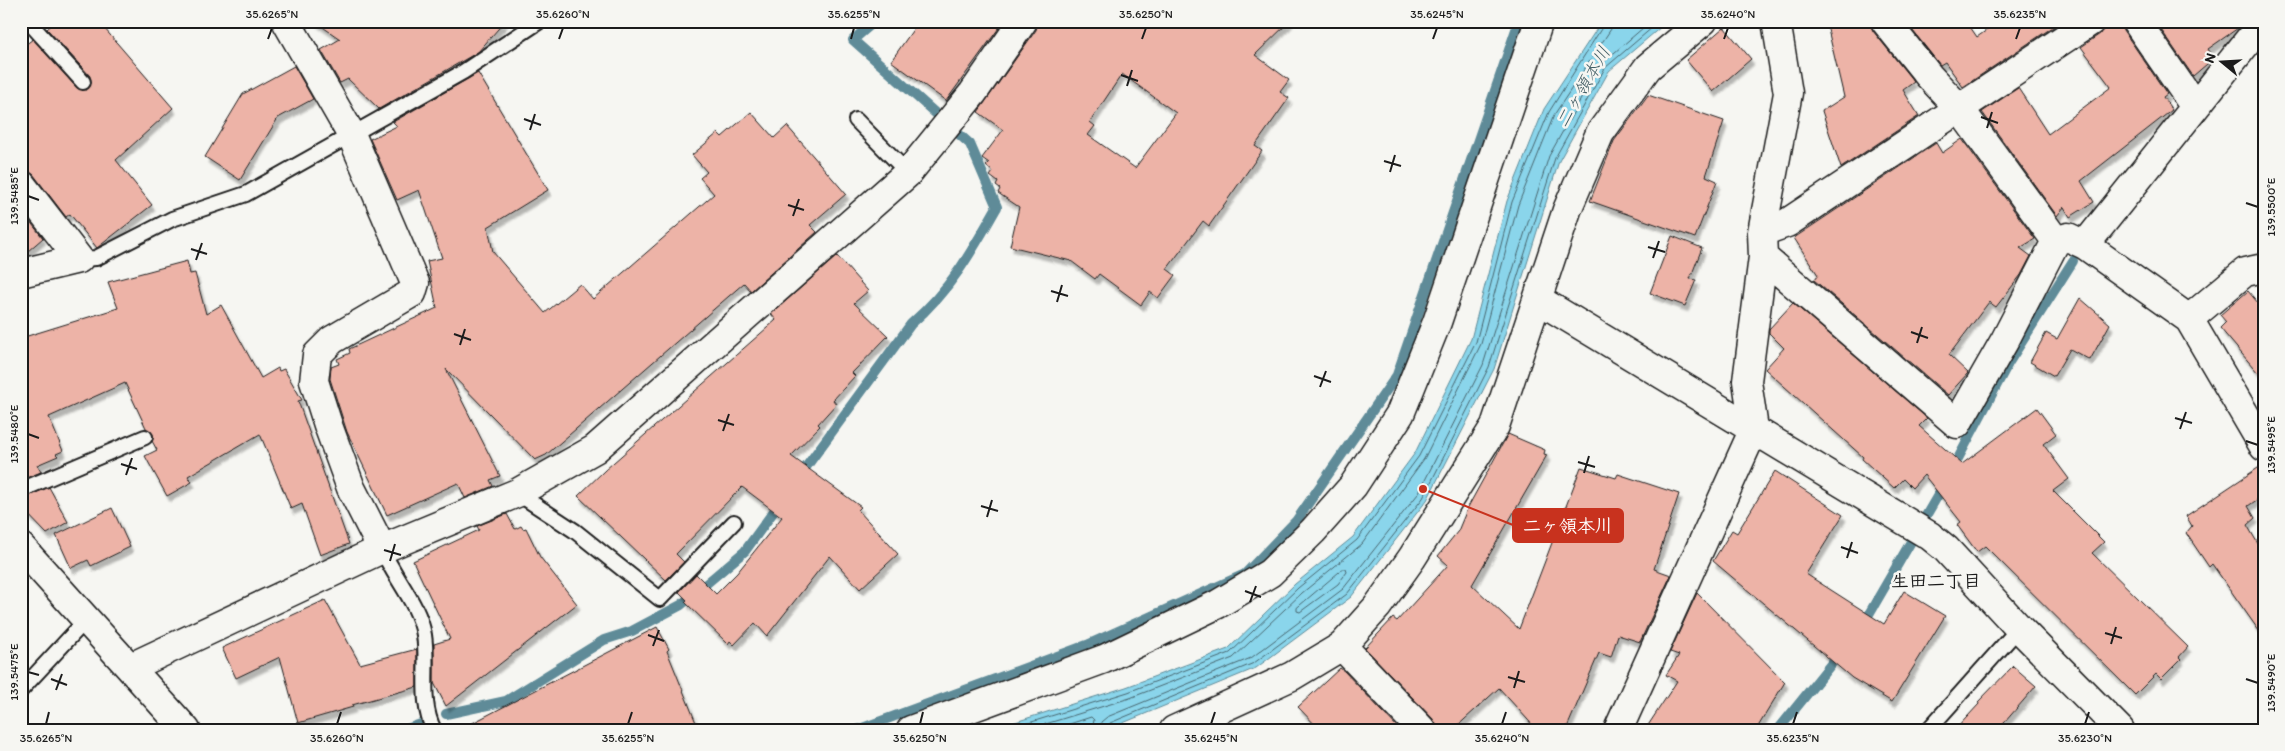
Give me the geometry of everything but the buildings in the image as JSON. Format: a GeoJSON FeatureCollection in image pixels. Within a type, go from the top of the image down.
{"type":"FeatureCollection","features":[{"type":"Feature","properties":{"kind":"street"},"geometry":{"type":"LineString","coordinates":[[286,21],[351,134],[415,283],[412,293],[332,340],[317,355],[314,381],[351,488],[382,550]]}},
{"type":"Feature","properties":{"kind":"street"},"geometry":{"type":"LineString","coordinates":[[132,667],[382,550],[517,492],[595,449],[908,173],[973,93],[1024,21]]}},
{"type":"Feature","properties":{"kind":"street"},"geometry":{"type":"LineString","coordinates":[[911,730],[1104,659],[1218,604],[1270,573],[1313,531],[1347,493],[1400,414],[1438,322],[1539,21]]}},
{"type":"Feature","properties":{"kind":"street"},"geometry":{"type":"LineString","coordinates":[[1174,730],[1292,676],[1342,646],[1377,607],[1412,558],[1495,426],[1538,300],[1566,210],[1600,133],[1648,67],[1702,21]]}},
{"type":"Feature","properties":{"kind":"street"},"geometry":{"type":"LineString","coordinates":[[1618,730],[1754,429],[1747,381],[1762,244],[1788,93],[1776,21]]}},
{"type":"Feature","properties":{"kind":"street"},"geometry":{"type":"LineString","coordinates":[[1886,21],[1929,76],[1960,109],[2056,241]]}},
{"type":"Feature","properties":{"kind":"street"},"geometry":{"type":"LineString","coordinates":[[1762,244],[1787,222],[2090,21]]}},
{"type":"Feature","properties":{"kind":"street"},"geometry":{"type":"LineString","coordinates":[[2136,21],[2195,107]]}},
{"type":"Feature","properties":{"kind":"street"},"geometry":{"type":"LineString","coordinates":[[2084,245],[2261,23]]}},
{"type":"Feature","properties":{"kind":"street"},"geometry":{"type":"LineString","coordinates":[[21,184],[79,259],[21,273]]}},
{"type":"Feature","properties":{"kind":"street"},"geometry":{"type":"LineString","coordinates":[[1762,244],[1957,424],[2005,340],[2056,241],[2068,237],[2084,245],[2189,319],[2264,447]]}},
{"type":"Feature","properties":{"kind":"street"},"geometry":{"type":"LineString","coordinates":[[2189,319],[2245,272],[2264,268]]}},
{"type":"Feature","properties":{"kind":"street"},"geometry":{"type":"LineString","coordinates":[[1538,300],[1754,429],[1919,530],[1946,549],[2019,628],[2120,730]]}},
{"type":"Feature","properties":{"kind":"street"},"geometry":{"type":"LineString","coordinates":[[21,547],[86,620],[132,667],[186,730]]}},
{"type":"Feature","properties":{"kind":"street"},"geometry":{"type":"LineString","coordinates":[[1342,646],[1422,730]]}},
{"type":"Feature","properties":{"kind":"lane"},"geometry":{"type":"LineString","coordinates":[[28,21],[83,82]]}},
{"type":"Feature","properties":{"kind":"lane"},"geometry":{"type":"LineString","coordinates":[[79,259],[96,258],[172,219],[246,194],[463,72],[540,21]]}},
{"type":"Feature","properties":{"kind":"lane"},"geometry":{"type":"LineString","coordinates":[[856,120],[908,173]]}},
{"type":"Feature","properties":{"kind":"lane"},"geometry":{"type":"LineString","coordinates":[[21,490],[144,437]]}},
{"type":"Feature","properties":{"kind":"lane"},"geometry":{"type":"LineString","coordinates":[[517,492],[575,531],[660,599],[734,522]]}},
{"type":"Feature","properties":{"kind":"lane"},"geometry":{"type":"LineString","coordinates":[[382,550],[390,568],[418,613],[424,635],[427,714],[434,730]]}},
{"type":"Feature","properties":{"kind":"lane"},"geometry":{"type":"LineString","coordinates":[[21,690],[86,620]]}},
{"type":"Feature","properties":{"kind":"lane"},"geometry":{"type":"LineString","coordinates":[[1928,730],[2019,628]]}},
{"type":"Feature","properties":{"kind":"water"},"geometry":{"type":"Polygon","coordinates":[[[1602,21],[1668,21],[1609,71],[1559,161],[1494,369],[1427,500],[1351,597],[1256,668],[1106,730],[990,730],[1126,687],[1228,649],[1295,584],[1353,537],[1415,453],[1471,339],[1507,201],[1544,109],[1602,21]]]}},
{"type":"Feature","properties":{"kind":"waterway"},"geometry":{"type":"LineString","coordinates":[[798,478],[911,324],[949,284],[969,255],[997,207],[970,144],[853,40],[875,21]]}},
{"type":"Feature","properties":{"kind":"waterway"},"geometry":{"type":"LineString","coordinates":[[857,730],[1087,645],[1245,574],[1296,521],[1397,375],[1519,21]]}},
{"type":"Feature","properties":{"kind":"waterway"},"geometry":{"type":"LineString","coordinates":[[1952,470],[2009,362],[2073,261]]}},
{"type":"Feature","properties":{"kind":"waterway"},"geometry":{"type":"LineString","coordinates":[[1862,626],[1945,483]]}},
{"type":"Feature","properties":{"kind":"waterway"},"geometry":{"type":"LineString","coordinates":[[446,714],[506,701],[604,640],[632,631],[681,605],[745,551],[782,500]]}},
{"type":"Feature","properties":{"kind":"waterway"},"geometry":{"type":"LineString","coordinates":[[1778,730],[1840,653]]}},
{"type":"Feature","properties":{"kind":"waterway"},"geometry":{"type":"LineString","coordinates":[[404,730],[421,724]]}},
{"type":"Feature","properties":{"kind":"place","name":"二ヶ領本川"},"geometry":{"type":"Point","coordinates":[1423,489]}},
{"type":"Feature","properties":{"kind":"district","name":"生田二丁目"},"geometry":{"type":"Point","coordinates":[1936,581]}}]}
